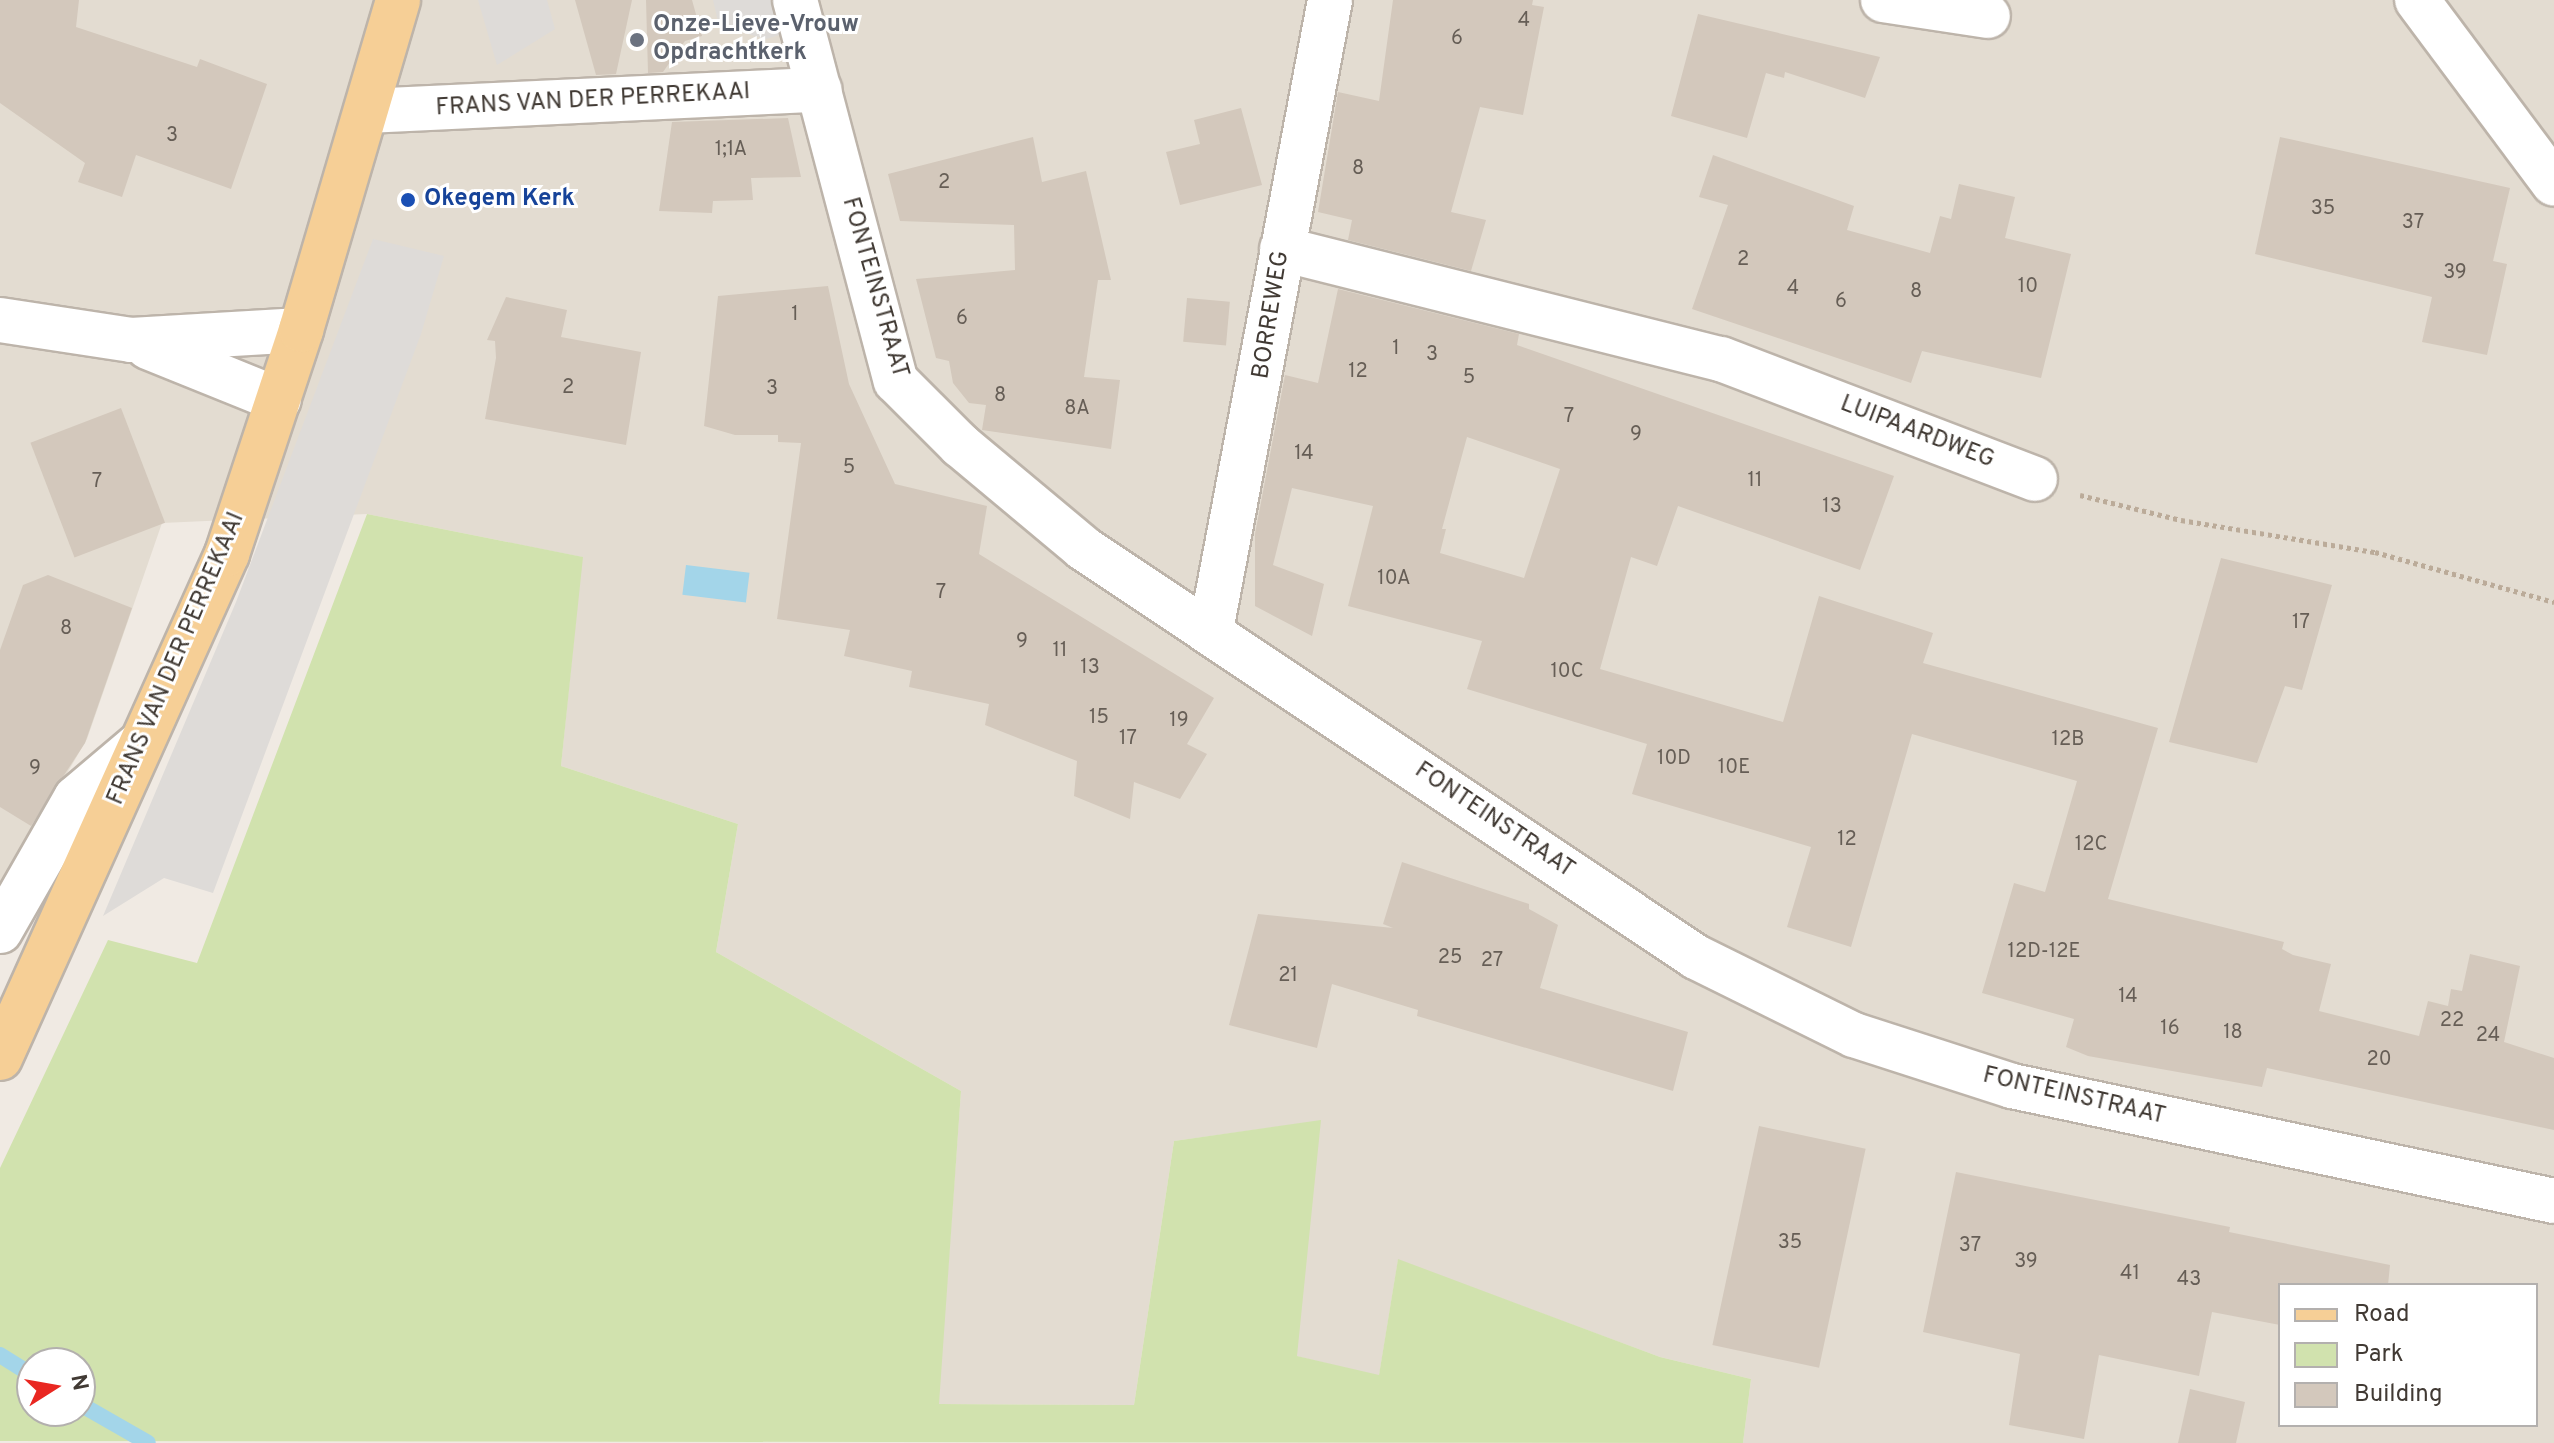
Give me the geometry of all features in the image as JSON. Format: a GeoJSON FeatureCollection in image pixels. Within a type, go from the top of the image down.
{"type":"FeatureCollection","features":[{"type":"Feature","properties":{"kind":"main road","name":"FRANS VAN DER PERREKAAI"},"geometry":{"type":"LineString","coordinates":[[0,1058],[227,554],[301,330],[398,0]]}},
{"type":"Feature","properties":{"kind":"street","name":"FONTEINSTRAAT"},"geometry":{"type":"LineString","coordinates":[[795,0],[896,381],[960,445],[1083,548],[1211,630],[1696,957],[1854,1035],[2012,1086],[2554,1201]]}},
{"type":"Feature","properties":{"kind":"street","name":"BORREWEG"},"geometry":{"type":"LineString","coordinates":[[1211,630],[1330,0]]}},
{"type":"Feature","properties":{"kind":"street"},"geometry":{"type":"LineString","coordinates":[[1883,0],[1988,16]]}},
{"type":"Feature","properties":{"kind":"street"},"geometry":{"type":"LineString","coordinates":[[2417,0],[2554,184]]}},
{"type":"Feature","properties":{"kind":"street","name":"FRANS VAN DER PERREKAAI"},"geometry":{"type":"LineString","coordinates":[[367,111],[820,90]]}},
{"type":"Feature","properties":{"kind":"street","name":"LUIPAARDWEG"},"geometry":{"type":"LineString","coordinates":[[1282,249],[1721,359],[2035,479]]}},
{"type":"Feature","properties":{"kind":"street"},"geometry":{"type":"LineString","coordinates":[[0,320],[131,340],[301,330]]}},
{"type":"Feature","properties":{"kind":"street"},"geometry":{"type":"LineString","coordinates":[[131,340],[279,400]]}},
{"type":"Feature","properties":{"kind":"street","name":"FRANS VAN DER PERREKAAI"},"geometry":{"type":"LineString","coordinates":[[0,931],[76,798],[141,743]]}},
{"type":"Feature","properties":{"kind":"path"},"geometry":{"type":"LineString","coordinates":[[2035,479],[2107,504],[2375,552],[2554,602]]}},
{"type":"Feature","properties":{"kind":"shaded area"},"geometry":{"type":"Polygon","coordinates":[[[0,0],[2554,0],[2554,1443],[1743,1443],[1751,1379],[1660,1357],[1398,1260],[1379,1376],[1296,1356],[1320,1121],[1174,1141],[1134,1405],[938,1404],[961,1091],[716,952],[738,824],[561,766],[582,557],[367,514],[162,523],[87,739],[0,888],[0,0]]]}},
{"type":"Feature","properties":{"kind":"shaded area"},"geometry":{"type":"Polygon","coordinates":[[[478,0],[547,0],[555,29],[497,65],[478,0]]]}},
{"type":"Feature","properties":{"kind":"shaded area"},"geometry":{"type":"Polygon","coordinates":[[[713,0],[778,0],[786,33],[766,39],[719,26],[713,0]]]}},
{"type":"Feature","properties":{"kind":"shaded area"},"geometry":{"type":"Polygon","coordinates":[[[373,239],[444,256],[421,334],[213,893],[164,878],[103,916],[236,602],[373,239]]]}},
{"type":"Feature","properties":{"kind":"green space"},"geometry":{"type":"Polygon","coordinates":[[[367,514],[583,557],[561,766],[738,824],[716,952],[961,1091],[939,1404],[1134,1405],[1174,1141],[1321,1120],[1297,1356],[1379,1375],[1398,1259],[1660,1357],[1751,1379],[1743,1443],[0,1441],[0,1168],[108,940],[197,963],[367,514]]]}},
{"type":"Feature","properties":{"kind":"water"},"geometry":{"type":"Polygon","coordinates":[[[686,565],[750,573],[746,603],[682,595],[686,565]]]}},
{"type":"Feature","properties":{"kind":"building"},"geometry":{"type":"Polygon","coordinates":[[[0,0],[79,0],[76,27],[197,67],[200,59],[267,84],[231,189],[136,155],[122,197],[78,182],[85,163],[0,103],[0,0]]]}},
{"type":"Feature","properties":{"kind":"building"},"geometry":{"type":"Polygon","coordinates":[[[575,0],[632,0],[616,74],[596,75],[575,0]]]}},
{"type":"Feature","properties":{"kind":"building"},"geometry":{"type":"Polygon","coordinates":[[[646,0],[692,0],[702,36],[685,41],[663,72],[648,73],[646,0]]]}},
{"type":"Feature","properties":{"kind":"building"},"geometry":{"type":"Polygon","coordinates":[[[1393,0],[1533,0],[1532,5],[1544,7],[1523,115],[1480,107],[1451,212],[1486,220],[1471,271],[1348,240],[1352,220],[1318,212],[1338,92],[1379,101],[1393,0]]]}},
{"type":"Feature","properties":{"kind":"building"},"geometry":{"type":"Polygon","coordinates":[[[1698,14],[1880,57],[1865,98],[1785,72],[1784,78],[1766,73],[1747,138],[1671,116],[1698,14]]]}},
{"type":"Feature","properties":{"kind":"building"},"geometry":{"type":"Polygon","coordinates":[[[1241,108],[1262,185],[1180,205],[1166,152],[1200,144],[1194,120],[1241,108]]]}},
{"type":"Feature","properties":{"kind":"building"},"geometry":{"type":"Polygon","coordinates":[[[788,118],[801,177],[751,178],[753,200],[713,201],[712,213],[659,211],[672,122],[788,118]]]}},
{"type":"Feature","properties":{"kind":"building"},"geometry":{"type":"Polygon","coordinates":[[[1033,137],[1042,182],[1086,171],[1111,280],[1098,280],[1084,377],[1120,380],[1111,449],[982,430],[986,405],[969,403],[953,383],[949,361],[936,358],[916,279],[1015,270],[1014,225],[900,221],[888,174],[1033,137]]]}},
{"type":"Feature","properties":{"kind":"building"},"geometry":{"type":"Polygon","coordinates":[[[2280,137],[2510,188],[2493,261],[2507,264],[2487,355],[2422,342],[2432,297],[2255,254],[2280,137]]]}},
{"type":"Feature","properties":{"kind":"building"},"geometry":{"type":"Polygon","coordinates":[[[1713,155],[1854,206],[1847,230],[1930,253],[1940,216],[1951,219],[1959,184],[2015,197],[2005,238],[2071,254],[2041,378],[1922,351],[1911,383],[1692,309],[1728,205],[1699,197],[1713,155]]]}},
{"type":"Feature","properties":{"kind":"building"},"geometry":{"type":"Polygon","coordinates":[[[828,286],[849,384],[895,484],[987,506],[979,554],[1214,698],[1187,744],[1207,754],[1180,799],[1134,782],[1130,819],[1074,796],[1077,761],[985,725],[989,704],[909,687],[912,671],[844,656],[850,630],[777,619],[801,443],[778,442],[778,435],[735,435],[704,426],[718,296],[828,286]]]}},
{"type":"Feature","properties":{"kind":"building"},"geometry":{"type":"Polygon","coordinates":[[[1338,289],[1519,334],[1517,345],[1894,476],[1860,570],[1678,506],[1657,566],[1631,557],[1600,669],[1783,722],[1819,596],[1933,633],[1923,663],[2158,728],[2108,899],[2284,942],[2282,949],[2293,955],[2331,964],[2319,1011],[2419,1036],[2428,1001],[2448,1006],[2451,989],[2462,991],[2470,954],[2520,966],[2504,1042],[2554,1058],[2554,1130],[2267,1068],[2262,1087],[2088,1056],[2066,1047],[2074,1019],[1982,993],[2014,883],[2045,892],[2077,781],[1912,734],[1851,947],[1787,927],[1811,847],[1632,794],[1647,744],[1467,689],[1482,641],[1348,606],[1373,506],[1292,488],[1273,565],[1324,584],[1312,636],[1255,606],[1255,534],[1285,375],[1318,383],[1338,289]],[[1467,437],[1442,529],[1446,529],[1440,553],[1524,578],[1560,469],[1467,437]]]}},
{"type":"Feature","properties":{"kind":"building"},"geometry":{"type":"Polygon","coordinates":[[[506,297],[567,310],[561,337],[641,352],[626,445],[485,419],[496,358],[495,341],[487,340],[506,297]]]}},
{"type":"Feature","properties":{"kind":"building"},"geometry":{"type":"Polygon","coordinates":[[[1187,298],[1230,302],[1226,346],[1183,342],[1187,298]]]}},
{"type":"Feature","properties":{"kind":"building"},"geometry":{"type":"Polygon","coordinates":[[[121,408],[165,523],[75,558],[30,443],[121,408]]]}},
{"type":"Feature","properties":{"kind":"building"},"geometry":{"type":"Polygon","coordinates":[[[2221,558],[2332,585],[2302,690],[2285,686],[2257,763],[2169,742],[2221,558]]]}},
{"type":"Feature","properties":{"kind":"building"},"geometry":{"type":"Polygon","coordinates":[[[48,575],[132,608],[85,743],[31,826],[0,807],[0,650],[23,585],[48,575]]]}},
{"type":"Feature","properties":{"kind":"building"},"geometry":{"type":"Polygon","coordinates":[[[1402,862],[1529,904],[1529,909],[1558,925],[1540,988],[1688,1032],[1673,1091],[1417,1016],[1418,1010],[1332,984],[1317,1048],[1229,1025],[1258,914],[1393,928],[1383,924],[1402,862]]]}},
{"type":"Feature","properties":{"kind":"building"},"geometry":{"type":"Polygon","coordinates":[[[1759,1126],[1866,1149],[1819,1368],[1712,1345],[1759,1126]]]}},
{"type":"Feature","properties":{"kind":"building"},"geometry":{"type":"Polygon","coordinates":[[[1956,1172],[2230,1227],[2229,1232],[2390,1265],[2388,1283],[2278,1283],[2278,1325],[2212,1312],[2199,1376],[2099,1355],[2084,1439],[2009,1425],[2020,1354],[1923,1332],[1956,1172]]]}},
{"type":"Feature","properties":{"kind":"building"},"geometry":{"type":"Polygon","coordinates":[[[2190,1389],[2245,1402],[2236,1443],[2178,1443],[2190,1389]]]}},
{"type":"Feature","properties":{"kind":"waterway"},"geometry":{"type":"LineString","coordinates":[[0,1355],[16,1365]]}},
{"type":"Feature","properties":{"kind":"waterway"},"geometry":{"type":"LineString","coordinates":[[96,1413],[148,1443]]}},
{"type":"Feature","properties":{"kind":"place","name":"Onze-Lieve-Vrouw Opdrachtkerk"},"geometry":{"type":"Point","coordinates":[637,40]}},
{"type":"Feature","properties":{"kind":"place","name":"Okegem Kerk"},"geometry":{"type":"Point","coordinates":[408,200]}}]}
